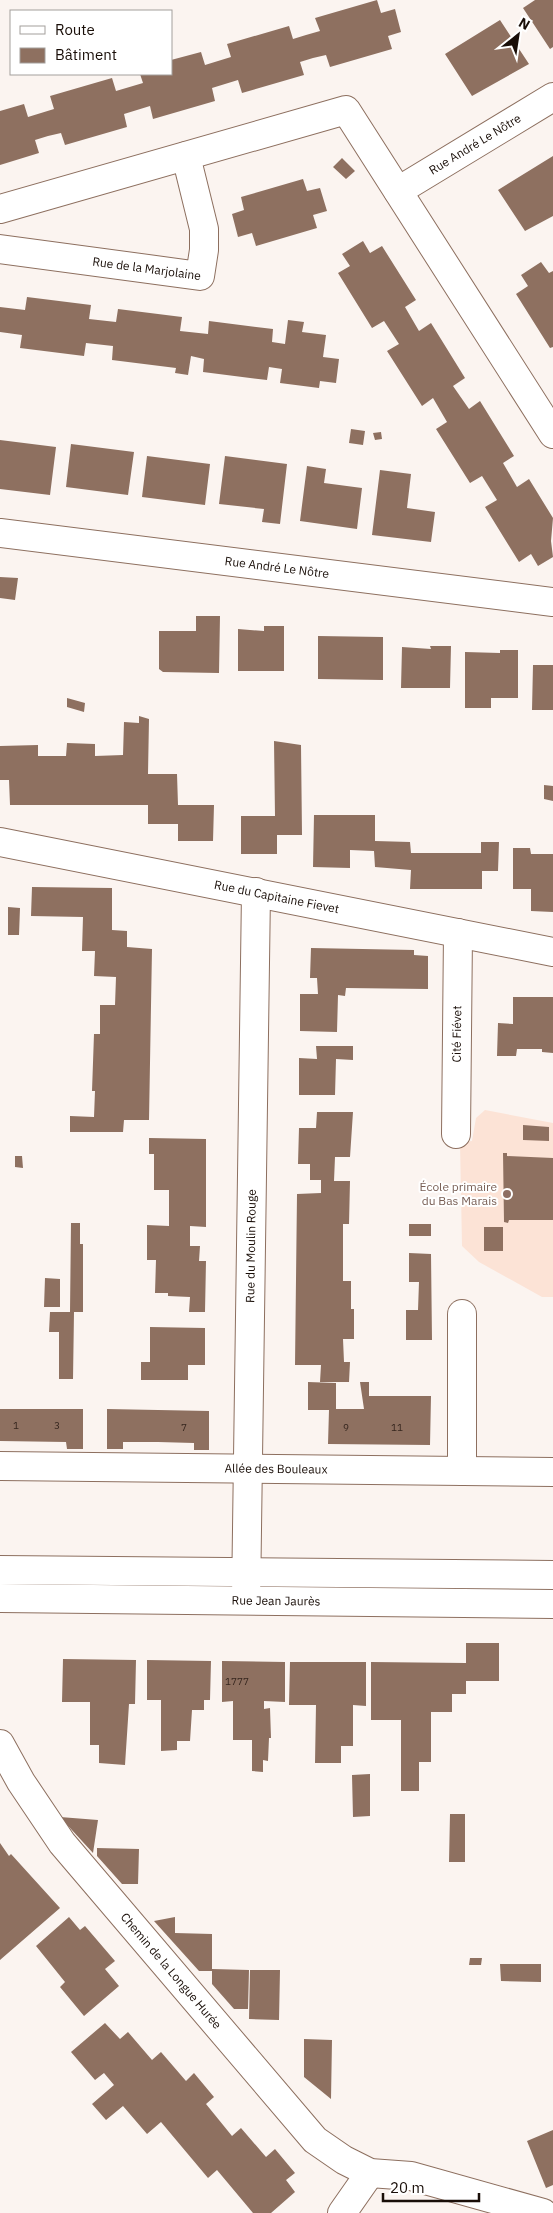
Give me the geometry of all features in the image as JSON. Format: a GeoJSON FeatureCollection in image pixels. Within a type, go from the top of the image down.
{"type":"FeatureCollection","features":[{"type":"Feature","properties":{"kind":"street","name":"Rue André Le Nôtre"},"geometry":{"type":"LineString","coordinates":[[398,191],[553,97]]}},
{"type":"Feature","properties":{"kind":"street"},"geometry":{"type":"LineString","coordinates":[[0,209],[346,110],[553,434]]}},
{"type":"Feature","properties":{"kind":"street","name":"Rue de la Marjolaine"},"geometry":{"type":"LineString","coordinates":[[0,249],[200,276],[204,250],[204,229],[186,156]]}},
{"type":"Feature","properties":{"kind":"street","name":"Rue André Le Nôtre"},"geometry":{"type":"LineString","coordinates":[[0,533],[553,602]]}},
{"type":"Feature","properties":{"kind":"street","name":"Rue du Capitaine Fievet"},"geometry":{"type":"LineString","coordinates":[[0,842],[553,952]]}},
{"type":"Feature","properties":{"kind":"street","name":"Rue du Moulin Rouge"},"geometry":{"type":"LineString","coordinates":[[246,1600],[256,892]]}},
{"type":"Feature","properties":{"kind":"street","name":"Cité Fiévet"},"geometry":{"type":"LineString","coordinates":[[456,1134],[458,933]]}},
{"type":"Feature","properties":{"kind":"street"},"geometry":{"type":"LineString","coordinates":[[462,1314],[462,1471]]}},
{"type":"Feature","properties":{"kind":"street","name":"Allée des Bouleaux"},"geometry":{"type":"LineString","coordinates":[[0,1466],[553,1472]]}},
{"type":"Feature","properties":{"kind":"street"},"geometry":{"type":"LineString","coordinates":[[0,1570],[553,1575]]}},
{"type":"Feature","properties":{"kind":"street","name":"Rue Jean Jaurès"},"geometry":{"type":"LineString","coordinates":[[0,1598],[553,1604]]}},
{"type":"Feature","properties":{"kind":"street","name":"Chemin de la Longue Hurée"},"geometry":{"type":"LineString","coordinates":[[0,1744],[21,1782],[62,1843],[303,2128],[329,2150],[370,2173]]}},
{"type":"Feature","properties":{"kind":"street"},"geometry":{"type":"LineString","coordinates":[[342,2213],[370,2173],[411,2176],[543,2213]]}},
{"type":"Feature","properties":{"kind":"shaded area","name":"École primaire du Bas Marais"},"geometry":{"type":"Polygon","coordinates":[[[485,1110],[553,1123],[553,1297],[542,1297],[479,1262],[462,1246],[460,1142],[472,1141],[476,1118],[485,1110]]]}},
{"type":"Feature","properties":{"kind":"building"},"geometry":{"type":"Polygon","coordinates":[[[377,0],[381,13],[395,9],[401,32],[388,36],[392,49],[330,67],[326,55],[313,58],[300,62],[304,75],[242,93],[238,80],[212,88],[215,101],[153,119],[150,106],[124,114],[127,127],[65,145],[61,133],[48,136],[35,140],[39,153],[0,165],[0,111],[24,104],[28,117],[54,109],[50,96],[112,78],[116,91],[143,83],[140,75],[172,75],[172,60],[201,52],[205,65],[231,57],[227,44],[289,26],[293,39],[320,31],[315,18],[377,0]]]}},
{"type":"Feature","properties":{"kind":"building"},"geometry":{"type":"Polygon","coordinates":[[[535,0],[553,0],[553,47],[550,49],[523,8],[535,0]]]}},
{"type":"Feature","properties":{"kind":"building"},"geometry":{"type":"Polygon","coordinates":[[[500,20],[529,64],[472,96],[445,54],[500,20]]]}},
{"type":"Feature","properties":{"kind":"building"},"geometry":{"type":"Polygon","coordinates":[[[553,156],[553,216],[525,231],[498,190],[553,156]]]}},
{"type":"Feature","properties":{"kind":"building"},"geometry":{"type":"Polygon","coordinates":[[[342,158],[355,171],[346,179],[333,167],[342,158]]]}},
{"type":"Feature","properties":{"kind":"building"},"geometry":{"type":"Polygon","coordinates":[[[303,179],[307,191],[320,188],[327,211],[313,215],[317,228],[256,246],[252,233],[238,237],[232,214],[244,210],[241,197],[303,179]]]}},
{"type":"Feature","properties":{"kind":"building"},"geometry":{"type":"Polygon","coordinates":[[[363,241],[370,253],[382,246],[416,300],[405,307],[419,331],[431,323],[465,378],[453,386],[469,409],[480,401],[514,456],[503,463],[517,487],[529,479],[553,518],[551,541],[553,557],[538,566],[531,554],[519,562],[485,507],[497,500],[482,476],[470,483],[436,429],[447,422],[433,398],[422,406],[387,351],[399,344],[384,321],[372,328],[338,273],[350,266],[342,254],[363,241]]]}},
{"type":"Feature","properties":{"kind":"building"},"geometry":{"type":"Polygon","coordinates":[[[541,262],[549,273],[553,271],[553,347],[550,348],[516,294],[528,286],[521,275],[541,262]]]}},
{"type":"Feature","properties":{"kind":"building"},"geometry":{"type":"Polygon","coordinates":[[[27,297],[91,305],[89,319],[116,322],[118,309],[182,317],[180,331],[208,334],[209,321],[273,329],[272,342],[285,344],[288,320],[304,322],[302,332],[326,335],[323,357],[339,359],[336,383],[320,381],[319,388],[280,383],[282,369],[269,367],[267,380],[203,372],[204,359],[191,356],[188,375],[175,373],[176,368],[112,360],[113,346],[86,343],[84,356],[20,348],[22,335],[0,332],[0,307],[25,310],[27,297]]]}},
{"type":"Feature","properties":{"kind":"building"},"geometry":{"type":"Polygon","coordinates":[[[351,429],[365,431],[363,445],[349,443],[351,429]]]}},
{"type":"Feature","properties":{"kind":"building"},"geometry":{"type":"Polygon","coordinates":[[[381,432],[382,439],[375,440],[373,433],[381,432]]]}},
{"type":"Feature","properties":{"kind":"building"},"geometry":{"type":"Polygon","coordinates":[[[0,440],[56,447],[50,495],[0,489],[0,440]]]}},
{"type":"Feature","properties":{"kind":"building"},"geometry":{"type":"Polygon","coordinates":[[[71,444],[134,452],[128,495],[66,487],[71,444]]]}},
{"type":"Feature","properties":{"kind":"building"},"geometry":{"type":"Polygon","coordinates":[[[147,456],[210,464],[205,505],[142,497],[147,456]]]}},
{"type":"Feature","properties":{"kind":"building"},"geometry":{"type":"Polygon","coordinates":[[[225,456],[287,464],[280,524],[262,522],[264,509],[219,504],[225,456]]]}},
{"type":"Feature","properties":{"kind":"building"},"geometry":{"type":"Polygon","coordinates":[[[307,466],[326,469],[324,483],[362,488],[357,529],[300,521],[307,466]]]}},
{"type":"Feature","properties":{"kind":"building"},"geometry":{"type":"Polygon","coordinates":[[[380,470],[411,474],[407,508],[435,512],[431,542],[372,535],[380,470]]]}},
{"type":"Feature","properties":{"kind":"building"},"geometry":{"type":"Polygon","coordinates":[[[0,577],[18,578],[15,600],[0,598],[0,577]]]}},
{"type":"Feature","properties":{"kind":"building"},"geometry":{"type":"Polygon","coordinates":[[[196,616],[220,616],[219,673],[163,672],[159,669],[159,631],[196,631],[196,616]]]}},
{"type":"Feature","properties":{"kind":"building"},"geometry":{"type":"Polygon","coordinates":[[[264,626],[284,626],[284,671],[238,671],[238,629],[264,631],[264,626]]]}},
{"type":"Feature","properties":{"kind":"building"},"geometry":{"type":"Polygon","coordinates":[[[318,636],[383,637],[383,680],[318,679],[318,636]]]}},
{"type":"Feature","properties":{"kind":"building"},"geometry":{"type":"Polygon","coordinates":[[[430,646],[451,646],[450,688],[401,688],[402,647],[431,649],[430,646]]]}},
{"type":"Feature","properties":{"kind":"building"},"geometry":{"type":"Polygon","coordinates":[[[500,650],[518,650],[518,698],[491,698],[491,708],[465,708],[465,652],[500,653],[500,650]]]}},
{"type":"Feature","properties":{"kind":"building"},"geometry":{"type":"Polygon","coordinates":[[[533,665],[553,665],[553,710],[532,710],[533,665]]]}},
{"type":"Feature","properties":{"kind":"building"},"geometry":{"type":"Polygon","coordinates":[[[67,698],[85,703],[84,712],[67,707],[67,698]]]}},
{"type":"Feature","properties":{"kind":"building"},"geometry":{"type":"Polygon","coordinates":[[[139,716],[149,719],[148,774],[177,774],[178,805],[214,805],[213,841],[178,841],[178,824],[148,824],[148,805],[10,805],[9,780],[0,780],[0,746],[38,745],[38,756],[66,756],[67,743],[95,744],[95,756],[123,755],[124,722],[139,723],[139,716]]]}},
{"type":"Feature","properties":{"kind":"building"},"geometry":{"type":"Polygon","coordinates":[[[274,741],[301,745],[302,835],[277,835],[277,854],[241,854],[241,816],[275,816],[274,741]]]}},
{"type":"Feature","properties":{"kind":"building"},"geometry":{"type":"Polygon","coordinates":[[[544,785],[553,786],[553,801],[544,799],[544,785]]]}},
{"type":"Feature","properties":{"kind":"building"},"geometry":{"type":"Polygon","coordinates":[[[314,815],[375,815],[375,841],[410,842],[411,853],[481,853],[481,842],[499,842],[498,871],[482,871],[482,889],[410,889],[411,870],[375,867],[374,851],[350,850],[350,868],[313,867],[314,815]]]}},
{"type":"Feature","properties":{"kind":"building"},"geometry":{"type":"Polygon","coordinates":[[[513,848],[530,848],[531,854],[553,854],[553,912],[531,911],[531,889],[513,889],[513,848]]]}},
{"type":"Feature","properties":{"kind":"building"},"geometry":{"type":"Polygon","coordinates":[[[32,887],[112,888],[112,930],[127,931],[127,947],[152,949],[149,1120],[124,1120],[123,1132],[70,1132],[70,1116],[94,1117],[95,1091],[92,1091],[94,1034],[100,1034],[100,1005],[115,1005],[116,977],[94,976],[95,951],[82,951],[83,917],[31,916],[32,887]]]}},
{"type":"Feature","properties":{"kind":"building"},"geometry":{"type":"Polygon","coordinates":[[[8,907],[20,908],[19,935],[8,935],[8,907]]]}},
{"type":"Feature","properties":{"kind":"building"},"geometry":{"type":"Polygon","coordinates":[[[311,948],[414,950],[414,955],[428,956],[428,989],[346,988],[345,996],[338,995],[337,1032],[300,1031],[300,994],[318,994],[317,978],[310,978],[311,948]]]}},
{"type":"Feature","properties":{"kind":"building"},"geometry":{"type":"Polygon","coordinates":[[[513,997],[553,997],[553,1053],[542,1052],[542,1049],[517,1049],[516,1056],[497,1056],[498,1023],[513,1024],[513,997]]]}},
{"type":"Feature","properties":{"kind":"building"},"geometry":{"type":"Polygon","coordinates":[[[316,1046],[353,1046],[353,1060],[336,1059],[335,1095],[299,1095],[299,1058],[317,1059],[316,1046]]]}},
{"type":"Feature","properties":{"kind":"building"},"geometry":{"type":"Polygon","coordinates":[[[317,1112],[353,1112],[350,1157],[335,1157],[334,1181],[350,1181],[349,1224],[343,1224],[343,1281],[351,1281],[351,1309],[354,1309],[354,1339],[343,1339],[344,1362],[350,1362],[349,1382],[320,1382],[321,1365],[295,1365],[297,1194],[321,1193],[321,1180],[310,1180],[310,1164],[298,1164],[299,1128],[316,1128],[317,1112]]]}},
{"type":"Feature","properties":{"kind":"building"},"geometry":{"type":"Polygon","coordinates":[[[523,1125],[549,1127],[549,1141],[523,1140],[523,1125]]]}},
{"type":"Feature","properties":{"kind":"building"},"geometry":{"type":"Polygon","coordinates":[[[149,1138],[206,1139],[206,1227],[190,1226],[190,1246],[200,1246],[199,1261],[206,1261],[205,1312],[189,1312],[190,1297],[168,1296],[168,1293],[155,1293],[156,1260],[147,1260],[147,1225],[169,1226],[169,1190],[154,1190],[154,1154],[149,1154],[149,1138]]]}},
{"type":"Feature","properties":{"kind":"building"},"geometry":{"type":"Polygon","coordinates":[[[503,1153],[507,1153],[507,1156],[553,1158],[553,1220],[509,1220],[508,1223],[504,1222],[503,1153]]]}},
{"type":"Feature","properties":{"kind":"building"},"geometry":{"type":"Polygon","coordinates":[[[15,1156],[22,1156],[23,1168],[15,1167],[15,1156]]]}},
{"type":"Feature","properties":{"kind":"building"},"geometry":{"type":"Polygon","coordinates":[[[71,1223],[80,1223],[80,1244],[83,1244],[83,1312],[74,1312],[73,1379],[59,1379],[59,1332],[49,1332],[50,1312],[70,1312],[71,1223]]]}},
{"type":"Feature","properties":{"kind":"building"},"geometry":{"type":"Polygon","coordinates":[[[409,1224],[431,1224],[431,1236],[409,1236],[409,1224]]]}},
{"type":"Feature","properties":{"kind":"building"},"geometry":{"type":"Polygon","coordinates":[[[484,1227],[503,1227],[503,1251],[484,1251],[484,1227]]]}},
{"type":"Feature","properties":{"kind":"building"},"geometry":{"type":"Polygon","coordinates":[[[409,1253],[431,1254],[432,1340],[406,1340],[406,1310],[418,1310],[419,1282],[409,1282],[409,1253]]]}},
{"type":"Feature","properties":{"kind":"building"},"geometry":{"type":"Polygon","coordinates":[[[45,1278],[60,1279],[60,1307],[44,1307],[45,1278]]]}},
{"type":"Feature","properties":{"kind":"building"},"geometry":{"type":"Polygon","coordinates":[[[150,1327],[205,1328],[205,1365],[188,1365],[188,1380],[141,1380],[141,1362],[150,1362],[150,1327]]]}},
{"type":"Feature","properties":{"kind":"building"},"geometry":{"type":"Polygon","coordinates":[[[308,1382],[336,1383],[336,1409],[364,1409],[360,1382],[369,1382],[369,1396],[431,1396],[430,1445],[328,1444],[329,1410],[308,1410],[308,1382]]]}},
{"type":"Feature","properties":{"kind":"building"},"geometry":{"type":"Polygon","coordinates":[[[0,1409],[83,1409],[83,1449],[67,1449],[66,1442],[0,1441],[0,1409]]]}},
{"type":"Feature","properties":{"kind":"building"},"geometry":{"type":"Polygon","coordinates":[[[107,1409],[209,1411],[209,1450],[194,1450],[194,1443],[158,1442],[123,1442],[123,1449],[107,1449],[107,1409]]]}},
{"type":"Feature","properties":{"kind":"building"},"geometry":{"type":"Polygon","coordinates":[[[466,1643],[499,1643],[499,1681],[466,1681],[466,1694],[452,1694],[452,1712],[431,1712],[431,1762],[419,1762],[419,1791],[401,1791],[401,1720],[371,1720],[371,1662],[466,1663],[466,1643]]]}},
{"type":"Feature","properties":{"kind":"building"},"geometry":{"type":"Polygon","coordinates":[[[63,1659],[136,1660],[135,1704],[129,1704],[125,1765],[99,1763],[99,1745],[90,1745],[90,1702],[62,1702],[63,1659]]]}},
{"type":"Feature","properties":{"kind":"building"},"geometry":{"type":"Polygon","coordinates":[[[147,1660],[211,1661],[210,1700],[204,1700],[204,1710],[192,1710],[190,1741],[177,1741],[177,1750],[161,1751],[161,1700],[147,1700],[147,1660]]]}},
{"type":"Feature","properties":{"kind":"building"},"geometry":{"type":"Polygon","coordinates":[[[222,1661],[285,1662],[285,1702],[264,1701],[264,1709],[270,1708],[271,1738],[269,1738],[268,1761],[263,1760],[263,1772],[252,1771],[252,1740],[233,1740],[233,1701],[222,1702],[222,1661]]]}},
{"type":"Feature","properties":{"kind":"building"},"geometry":{"type":"Polygon","coordinates":[[[290,1662],[366,1662],[366,1706],[353,1705],[353,1746],[341,1746],[341,1763],[315,1763],[316,1705],[289,1705],[290,1662]]]}},
{"type":"Feature","properties":{"kind":"building"},"geometry":{"type":"Polygon","coordinates":[[[370,1774],[370,1816],[353,1817],[352,1775],[370,1774]]]}},
{"type":"Feature","properties":{"kind":"building"},"geometry":{"type":"Polygon","coordinates":[[[450,1814],[465,1814],[465,1862],[449,1862],[450,1814]]]}},
{"type":"Feature","properties":{"kind":"building"},"geometry":{"type":"Polygon","coordinates":[[[60,1817],[98,1820],[93,1853],[60,1817]]]}},
{"type":"Feature","properties":{"kind":"building"},"geometry":{"type":"Polygon","coordinates":[[[0,1843],[9,1856],[11,1854],[60,1908],[0,1960],[0,1843]]]}},
{"type":"Feature","properties":{"kind":"building"},"geometry":{"type":"Polygon","coordinates":[[[97,1848],[139,1849],[138,1884],[122,1884],[97,1856],[97,1848]]]}},
{"type":"Feature","properties":{"kind":"building"},"geometry":{"type":"Polygon","coordinates":[[[69,1917],[80,1930],[85,1926],[115,1961],[105,1969],[119,1986],[84,2016],[60,1987],[65,1982],[36,1946],[69,1917]]]}},
{"type":"Feature","properties":{"kind":"building"},"geometry":{"type":"Polygon","coordinates":[[[175,1917],[175,1933],[212,1934],[212,1969],[249,1970],[248,2009],[234,2009],[212,1984],[212,1971],[199,1971],[154,1921],[175,1917]]]}},
{"type":"Feature","properties":{"kind":"building"},"geometry":{"type":"Polygon","coordinates":[[[470,1958],[482,1958],[481,1965],[469,1965],[470,1958]]]}},
{"type":"Feature","properties":{"kind":"building"},"geometry":{"type":"Polygon","coordinates":[[[500,1964],[541,1964],[541,1982],[501,1981],[500,1964]]]}},
{"type":"Feature","properties":{"kind":"building"},"geometry":{"type":"Polygon","coordinates":[[[250,1970],[280,1970],[279,2020],[249,2019],[250,1970]]]}},
{"type":"Feature","properties":{"kind":"building"},"geometry":{"type":"Polygon","coordinates":[[[105,2023],[120,2039],[128,2032],[152,2060],[161,2052],[186,2081],[194,2073],[214,2097],[206,2104],[232,2136],[241,2128],[266,2157],[275,2149],[295,2173],[286,2180],[295,2192],[271,2213],[253,2213],[217,2170],[208,2178],[161,2122],[147,2134],[123,2106],[106,2120],[92,2104],[114,2085],[104,2073],[95,2080],[71,2052],[105,2023]]]}},
{"type":"Feature","properties":{"kind":"building"},"geometry":{"type":"Polygon","coordinates":[[[304,2039],[332,2040],[331,2099],[304,2077],[304,2039]]]}},
{"type":"Feature","properties":{"kind":"building"},"geometry":{"type":"Polygon","coordinates":[[[553,2130],[553,2185],[546,2188],[527,2141],[553,2130]]]}},
{"type":"Feature","properties":{"kind":"place","name":"École primaire du Bas Marais"},"geometry":{"type":"Point","coordinates":[507,1194]}}]}
